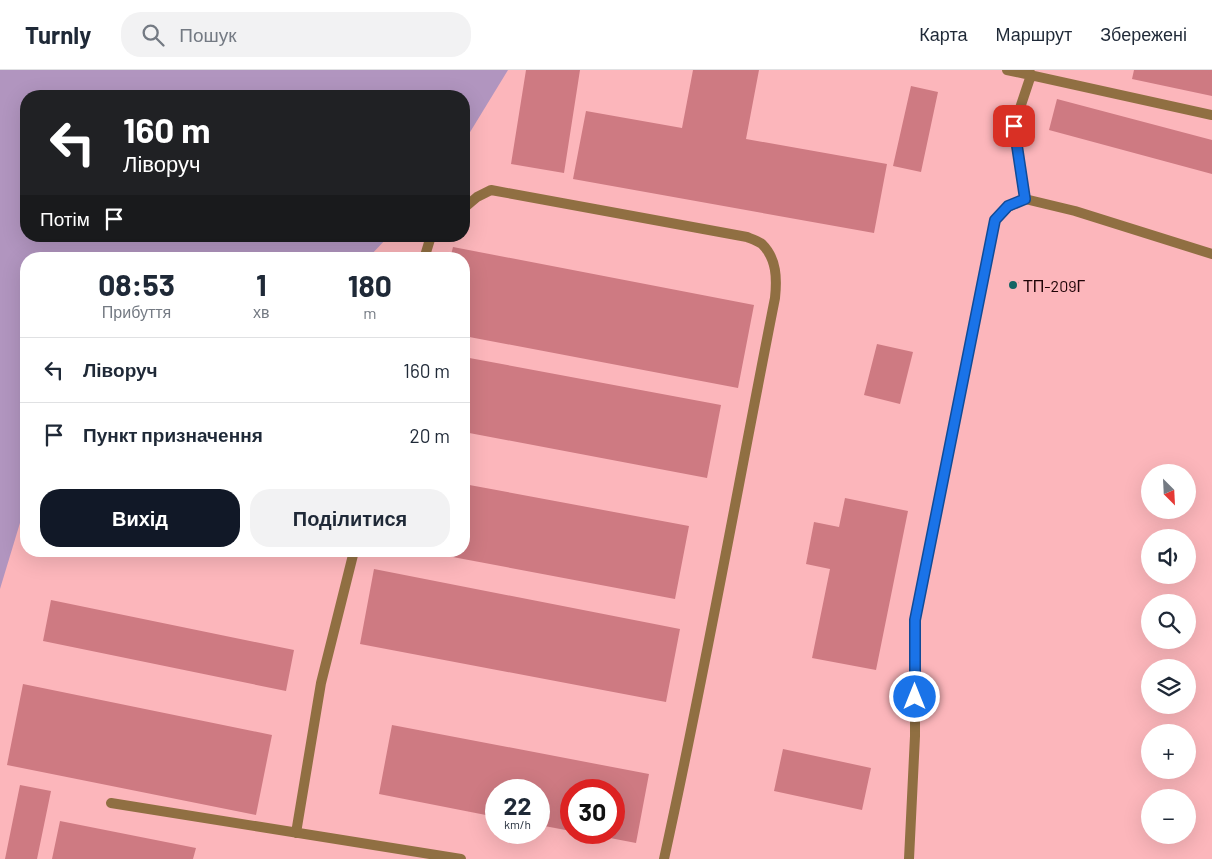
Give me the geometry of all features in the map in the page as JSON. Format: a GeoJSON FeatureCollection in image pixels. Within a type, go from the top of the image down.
{"type":"FeatureCollection","features":[{"type":"Feature","properties":{"kind":"street"},"geometry":{"type":"LineString","coordinates":[[1007,70],[1030,73],[1212,115]]}},
{"type":"Feature","properties":{"kind":"street"},"geometry":{"type":"LineString","coordinates":[[1025,199],[1014,126],[1030,73]]}},
{"type":"Feature","properties":{"kind":"street"},"geometry":{"type":"LineString","coordinates":[[470,203],[491,190],[747,237],[761,244],[772,260],[777,278],[775,298],[689,747],[664,859]]}},
{"type":"Feature","properties":{"kind":"street"},"geometry":{"type":"LineString","coordinates":[[909,859],[915,736],[915,620],[995,220],[1008,206],[1025,199],[1075,211],[1212,254]]}},
{"type":"Feature","properties":{"kind":"street"},"geometry":{"type":"LineString","coordinates":[[296,833],[321,683],[352,557]]}},
{"type":"Feature","properties":{"kind":"street"},"geometry":{"type":"LineString","coordinates":[[110,803],[461,859]]}},
{"type":"Feature","properties":{"kind":"shaded area"},"geometry":{"type":"Polygon","coordinates":[[[0,70],[508,70],[470,132],[470,90],[20,90],[20,242],[383,242],[374,252],[20,252],[20,523],[0,589],[0,70]]]}},
{"type":"Feature","properties":{"kind":"building"},"geometry":{"type":"Polygon","coordinates":[[[526,70],[580,70],[564,173],[511,164],[526,70]]]}},
{"type":"Feature","properties":{"kind":"building"},"geometry":{"type":"Polygon","coordinates":[[[693,70],[759,70],[746,139],[887,164],[874,233],[573,179],[586,111],[682,128],[693,70]]]}},
{"type":"Feature","properties":{"kind":"building"},"geometry":{"type":"Polygon","coordinates":[[[1134,70],[1212,70],[1212,96],[1132,79],[1134,70]]]}},
{"type":"Feature","properties":{"kind":"building"},"geometry":{"type":"Polygon","coordinates":[[[911,86],[938,92],[921,172],[893,166],[911,86]]]}},
{"type":"Feature","properties":{"kind":"building"},"geometry":{"type":"Polygon","coordinates":[[[1057,99],[1212,140],[1212,174],[1049,130],[1057,99]]]}},
{"type":"Feature","properties":{"kind":"building"},"geometry":{"type":"Polygon","coordinates":[[[453,247],[754,305],[738,388],[470,337],[470,252],[452,252],[453,247]]]}},
{"type":"Feature","properties":{"kind":"building","name":"ТП-209Г"},"geometry":{"type":"Polygon","coordinates":[[[1009,280],[1019,282],[1017,289],[1008,287],[1009,280]]]}},
{"type":"Feature","properties":{"kind":"building"},"geometry":{"type":"Polygon","coordinates":[[[877,344],[913,352],[900,404],[864,395],[877,344]]]}},
{"type":"Feature","properties":{"kind":"building"},"geometry":{"type":"Polygon","coordinates":[[[470,358],[721,405],[707,478],[470,433],[470,358]]]}},
{"type":"Feature","properties":{"kind":"building"},"geometry":{"type":"Polygon","coordinates":[[[470,485],[689,526],[675,599],[452,557],[470,557],[470,485]]]}},
{"type":"Feature","properties":{"kind":"building"},"geometry":{"type":"Polygon","coordinates":[[[845,498],[908,511],[876,670],[812,658],[830,569],[806,564],[814,522],[839,527],[845,498]]]}},
{"type":"Feature","properties":{"kind":"building"},"geometry":{"type":"Polygon","coordinates":[[[374,569],[680,629],[666,702],[360,644],[374,569]]]}},
{"type":"Feature","properties":{"kind":"building"},"geometry":{"type":"Polygon","coordinates":[[[51,600],[294,650],[286,691],[43,641],[51,600]]]}},
{"type":"Feature","properties":{"kind":"building"},"geometry":{"type":"Polygon","coordinates":[[[23,684],[272,735],[256,815],[7,765],[23,684]]]}},
{"type":"Feature","properties":{"kind":"building"},"geometry":{"type":"Polygon","coordinates":[[[392,725],[649,774],[636,843],[625,841],[625,779],[560,779],[560,829],[550,827],[550,779],[485,779],[485,815],[379,794],[392,725]]]}},
{"type":"Feature","properties":{"kind":"building"},"geometry":{"type":"Polygon","coordinates":[[[783,749],[871,768],[862,810],[774,791],[783,749]]]}},
{"type":"Feature","properties":{"kind":"building"},"geometry":{"type":"Polygon","coordinates":[[[20,785],[51,791],[37,859],[5,859],[20,785]]]}},
{"type":"Feature","properties":{"kind":"building"},"geometry":{"type":"Polygon","coordinates":[[[60,821],[196,848],[193,859],[52,859],[60,821]]]}},
{"type":"Feature","properties":{"kind":"place","name":"ТП-209Г"},"geometry":{"type":"Point","coordinates":[1013,285]}},
{"type":"Feature","properties":{"kind":"route"},"geometry":{"type":"LineString","coordinates":[[915,697],[915,620],[995,220],[1008,206],[1025,199],[1014,126]]}}]}
